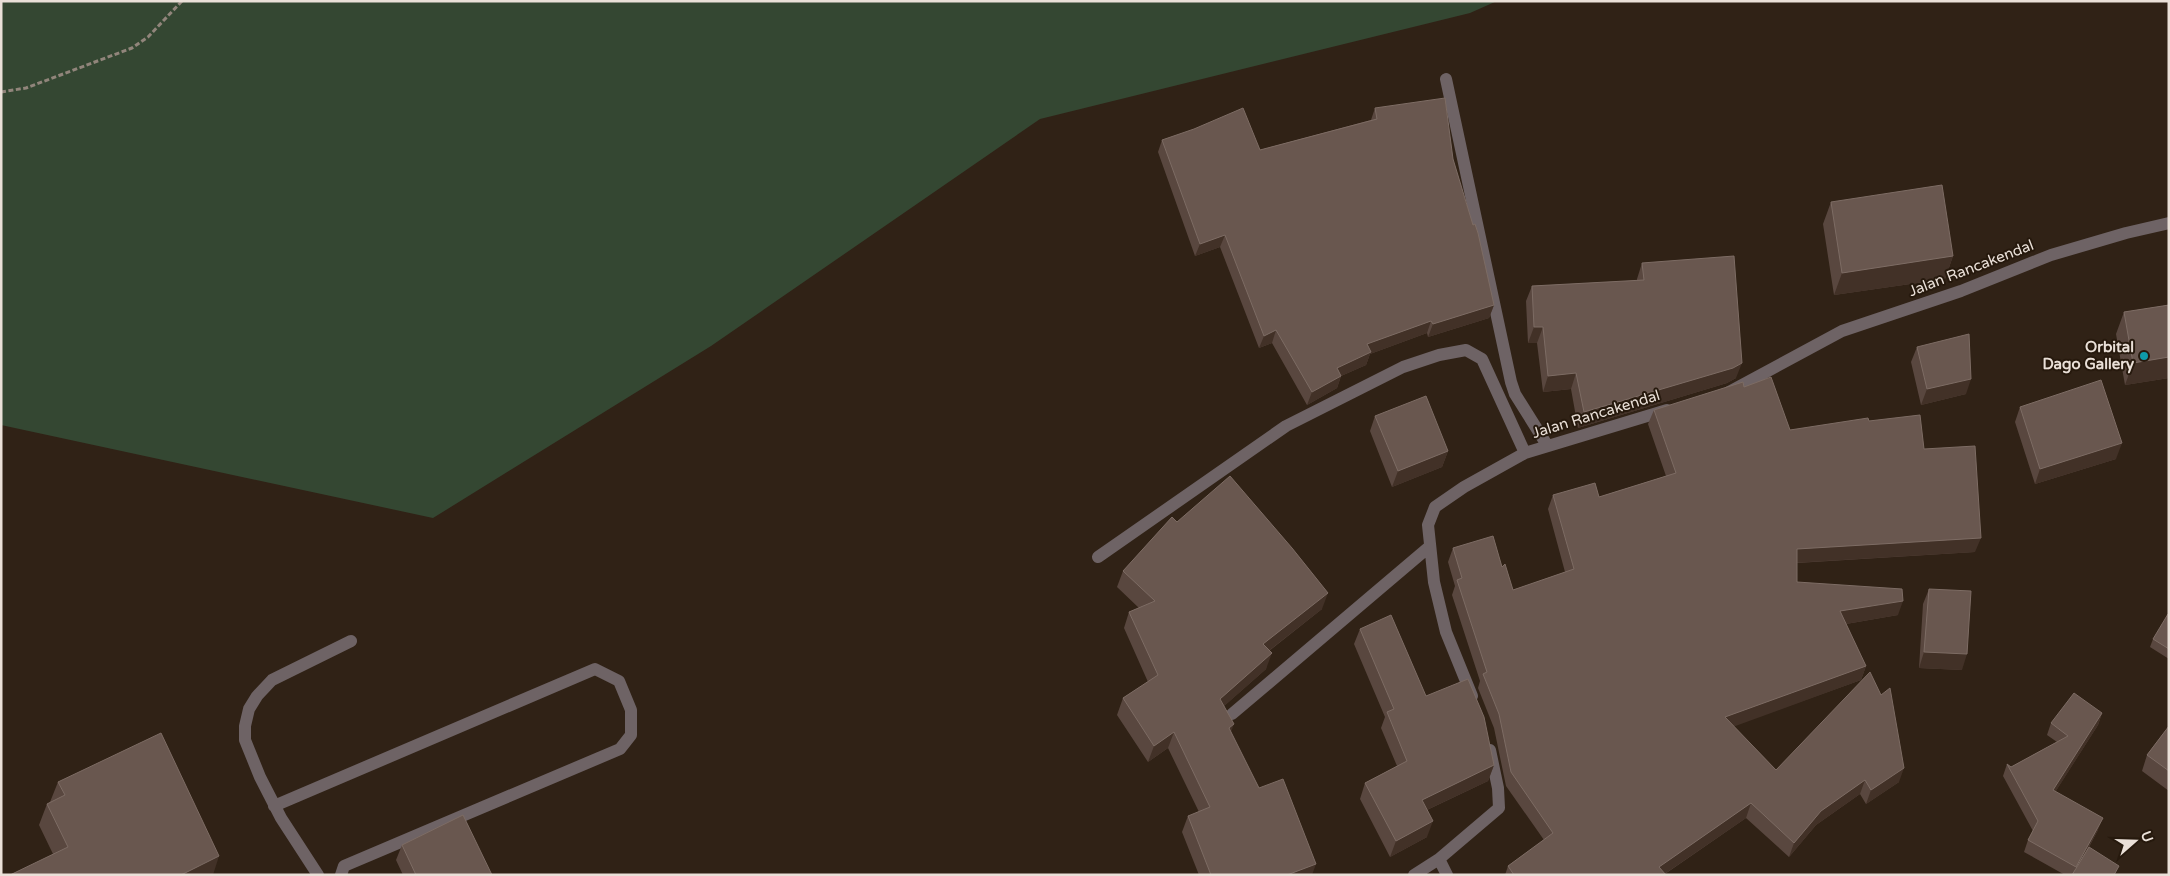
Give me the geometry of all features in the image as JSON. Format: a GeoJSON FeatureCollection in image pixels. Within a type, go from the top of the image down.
{"type":"FeatureCollection","features":[{"type":"Feature","properties":{"kind":"street"},"geometry":{"type":"LineString","coordinates":[[1446,79],[1511,382],[1516,394],[1547,445]]}},
{"type":"Feature","properties":{"kind":"street","name":"Jalan Rancakendal"},"geometry":{"type":"LineString","coordinates":[[1721,394],[1842,331],[1961,291],[2051,255],[2126,233],[2169,223]]}},
{"type":"Feature","properties":{"kind":"street"},"geometry":{"type":"LineString","coordinates":[[1098,557],[1286,426],[1403,367],[1438,355],[1466,350],[1482,359],[1525,453]]}},
{"type":"Feature","properties":{"kind":"street","name":"Jalan Rancakendal"},"geometry":{"type":"LineString","coordinates":[[1478,712],[1446,632],[1434,582],[1428,525],[1435,507],[1464,487],[1525,453],[1675,407]]}},
{"type":"Feature","properties":{"kind":"street"},"geometry":{"type":"LineString","coordinates":[[1232,714],[1429,547]]}},
{"type":"Feature","properties":{"kind":"street"},"geometry":{"type":"LineString","coordinates":[[318,875],[274,806],[245,740],[245,726],[249,709],[257,696],[272,680],[351,641]]}},
{"type":"Feature","properties":{"kind":"street"},"geometry":{"type":"LineString","coordinates":[[274,806],[595,669],[619,681],[631,710],[631,735],[620,750],[344,866],[341,875]]}},
{"type":"Feature","properties":{"kind":"street"},"geometry":{"type":"LineString","coordinates":[[1414,875],[1439,859],[1499,808],[1498,788],[1487,737]]}},
{"type":"Feature","properties":{"kind":"street"},"geometry":{"type":"LineString","coordinates":[[1439,859],[1447,875]]}},
{"type":"Feature","properties":{"kind":"path"},"geometry":{"type":"LineString","coordinates":[[1,92],[26,88],[132,48],[148,37],[182,1]]}},
{"type":"Feature","properties":{"kind":"green space"},"geometry":{"type":"Polygon","coordinates":[[[1,1],[1497,1],[1470,13],[1040,119],[711,346],[433,518],[1,425],[1,1]]]}},
{"type":"Feature","properties":{"kind":"building"},"geometry":{"type":"Polygon","coordinates":[[[1445,98],[1453,159],[1473,225],[1475,224],[1478,233],[1494,305],[1433,324],[1431,321],[1367,344],[1371,352],[1337,368],[1341,376],[1312,392],[1276,330],[1264,336],[1225,235],[1200,244],[1162,140],[1194,129],[1243,108],[1260,150],[1377,119],[1375,108],[1445,98]]]}},
{"type":"Feature","properties":{"kind":"building"},"geometry":{"type":"Polygon","coordinates":[[[1942,185],[1953,256],[1842,273],[1831,202],[1942,185]]]}},
{"type":"Feature","properties":{"kind":"building"},"geometry":{"type":"Polygon","coordinates":[[[1734,256],[1742,363],[1733,368],[1584,412],[1576,373],[1548,376],[1543,327],[1534,327],[1532,286],[1644,280],[1642,263],[1734,256]]]}},
{"type":"Feature","properties":{"kind":"building"},"geometry":{"type":"Polygon","coordinates":[[[2169,305],[2169,357],[2133,363],[2124,312],[2169,305]]]}},
{"type":"Feature","properties":{"kind":"building"},"geometry":{"type":"Polygon","coordinates":[[[1969,334],[1971,379],[1927,389],[1917,347],[1969,334]]]}},
{"type":"Feature","properties":{"kind":"building"},"geometry":{"type":"Polygon","coordinates":[[[1771,377],[1790,430],[1868,418],[1869,421],[1920,415],[1924,449],[1975,446],[1981,538],[1797,549],[1797,582],[1902,589],[1903,601],[1840,611],[1866,666],[1725,717],[1776,770],[1870,672],[1881,695],[1890,688],[1904,768],[1871,790],[1865,780],[1821,811],[1794,843],[1751,803],[1659,867],[1666,875],[1514,875],[1508,866],[1553,833],[1511,772],[1499,714],[1483,674],[1487,672],[1457,580],[1462,578],[1453,548],[1493,536],[1502,567],[1505,564],[1513,590],[1574,569],[1553,495],[1595,483],[1599,497],[1676,473],[1654,410],[1743,382],[1744,387],[1771,377]]]}},
{"type":"Feature","properties":{"kind":"building"},"geometry":{"type":"Polygon","coordinates":[[[2101,380],[2122,443],[2040,469],[2020,407],[2101,380]]]}},
{"type":"Feature","properties":{"kind":"building"},"geometry":{"type":"Polygon","coordinates":[[[1426,396],[1448,451],[1398,471],[1375,416],[1426,396]]]}},
{"type":"Feature","properties":{"kind":"building"},"geometry":{"type":"Polygon","coordinates":[[[1230,476],[1328,593],[1263,644],[1272,653],[1220,699],[1234,724],[1229,728],[1259,788],[1283,779],[1316,864],[1287,875],[1211,875],[1188,816],[1210,807],[1174,732],[1154,746],[1123,698],[1158,675],[1129,612],[1155,601],[1123,571],[1172,517],[1177,522],[1230,476]]]}},
{"type":"Feature","properties":{"kind":"building"},"geometry":{"type":"Polygon","coordinates":[[[1929,589],[1971,591],[1967,654],[1924,652],[1929,589]]]}},
{"type":"Feature","properties":{"kind":"building"},"geometry":{"type":"Polygon","coordinates":[[[2169,614],[2169,649],[2153,639],[2169,614]]]}},
{"type":"Feature","properties":{"kind":"building"},"geometry":{"type":"Polygon","coordinates":[[[1391,615],[1426,696],[1468,679],[1484,717],[1494,765],[1422,800],[1433,821],[1396,841],[1365,783],[1407,761],[1387,712],[1394,709],[1360,629],[1391,615]]]}},
{"type":"Feature","properties":{"kind":"building"},"geometry":{"type":"Polygon","coordinates":[[[2074,693],[2102,713],[2053,790],[2103,818],[2076,867],[2028,840],[2038,821],[2007,764],[2011,767],[2068,736],[2051,723],[2074,693]]]}},
{"type":"Feature","properties":{"kind":"building"},"geometry":{"type":"Polygon","coordinates":[[[2169,726],[2169,771],[2147,755],[2169,726]]]}},
{"type":"Feature","properties":{"kind":"building"},"geometry":{"type":"Polygon","coordinates":[[[161,733],[219,856],[181,875],[10,875],[68,847],[47,804],[65,795],[58,782],[161,733]]]}},
{"type":"Feature","properties":{"kind":"building"},"geometry":{"type":"Polygon","coordinates":[[[463,815],[492,875],[416,875],[402,845],[463,815]]]}},
{"type":"Feature","properties":{"kind":"building"},"geometry":{"type":"Polygon","coordinates":[[[2089,847],[2119,866],[2114,875],[2072,875],[2089,847]]]}},
{"type":"Feature","properties":{"kind":"place","name":"Orbital Dago Gallery"},"geometry":{"type":"Point","coordinates":[2144,356]}}]}
